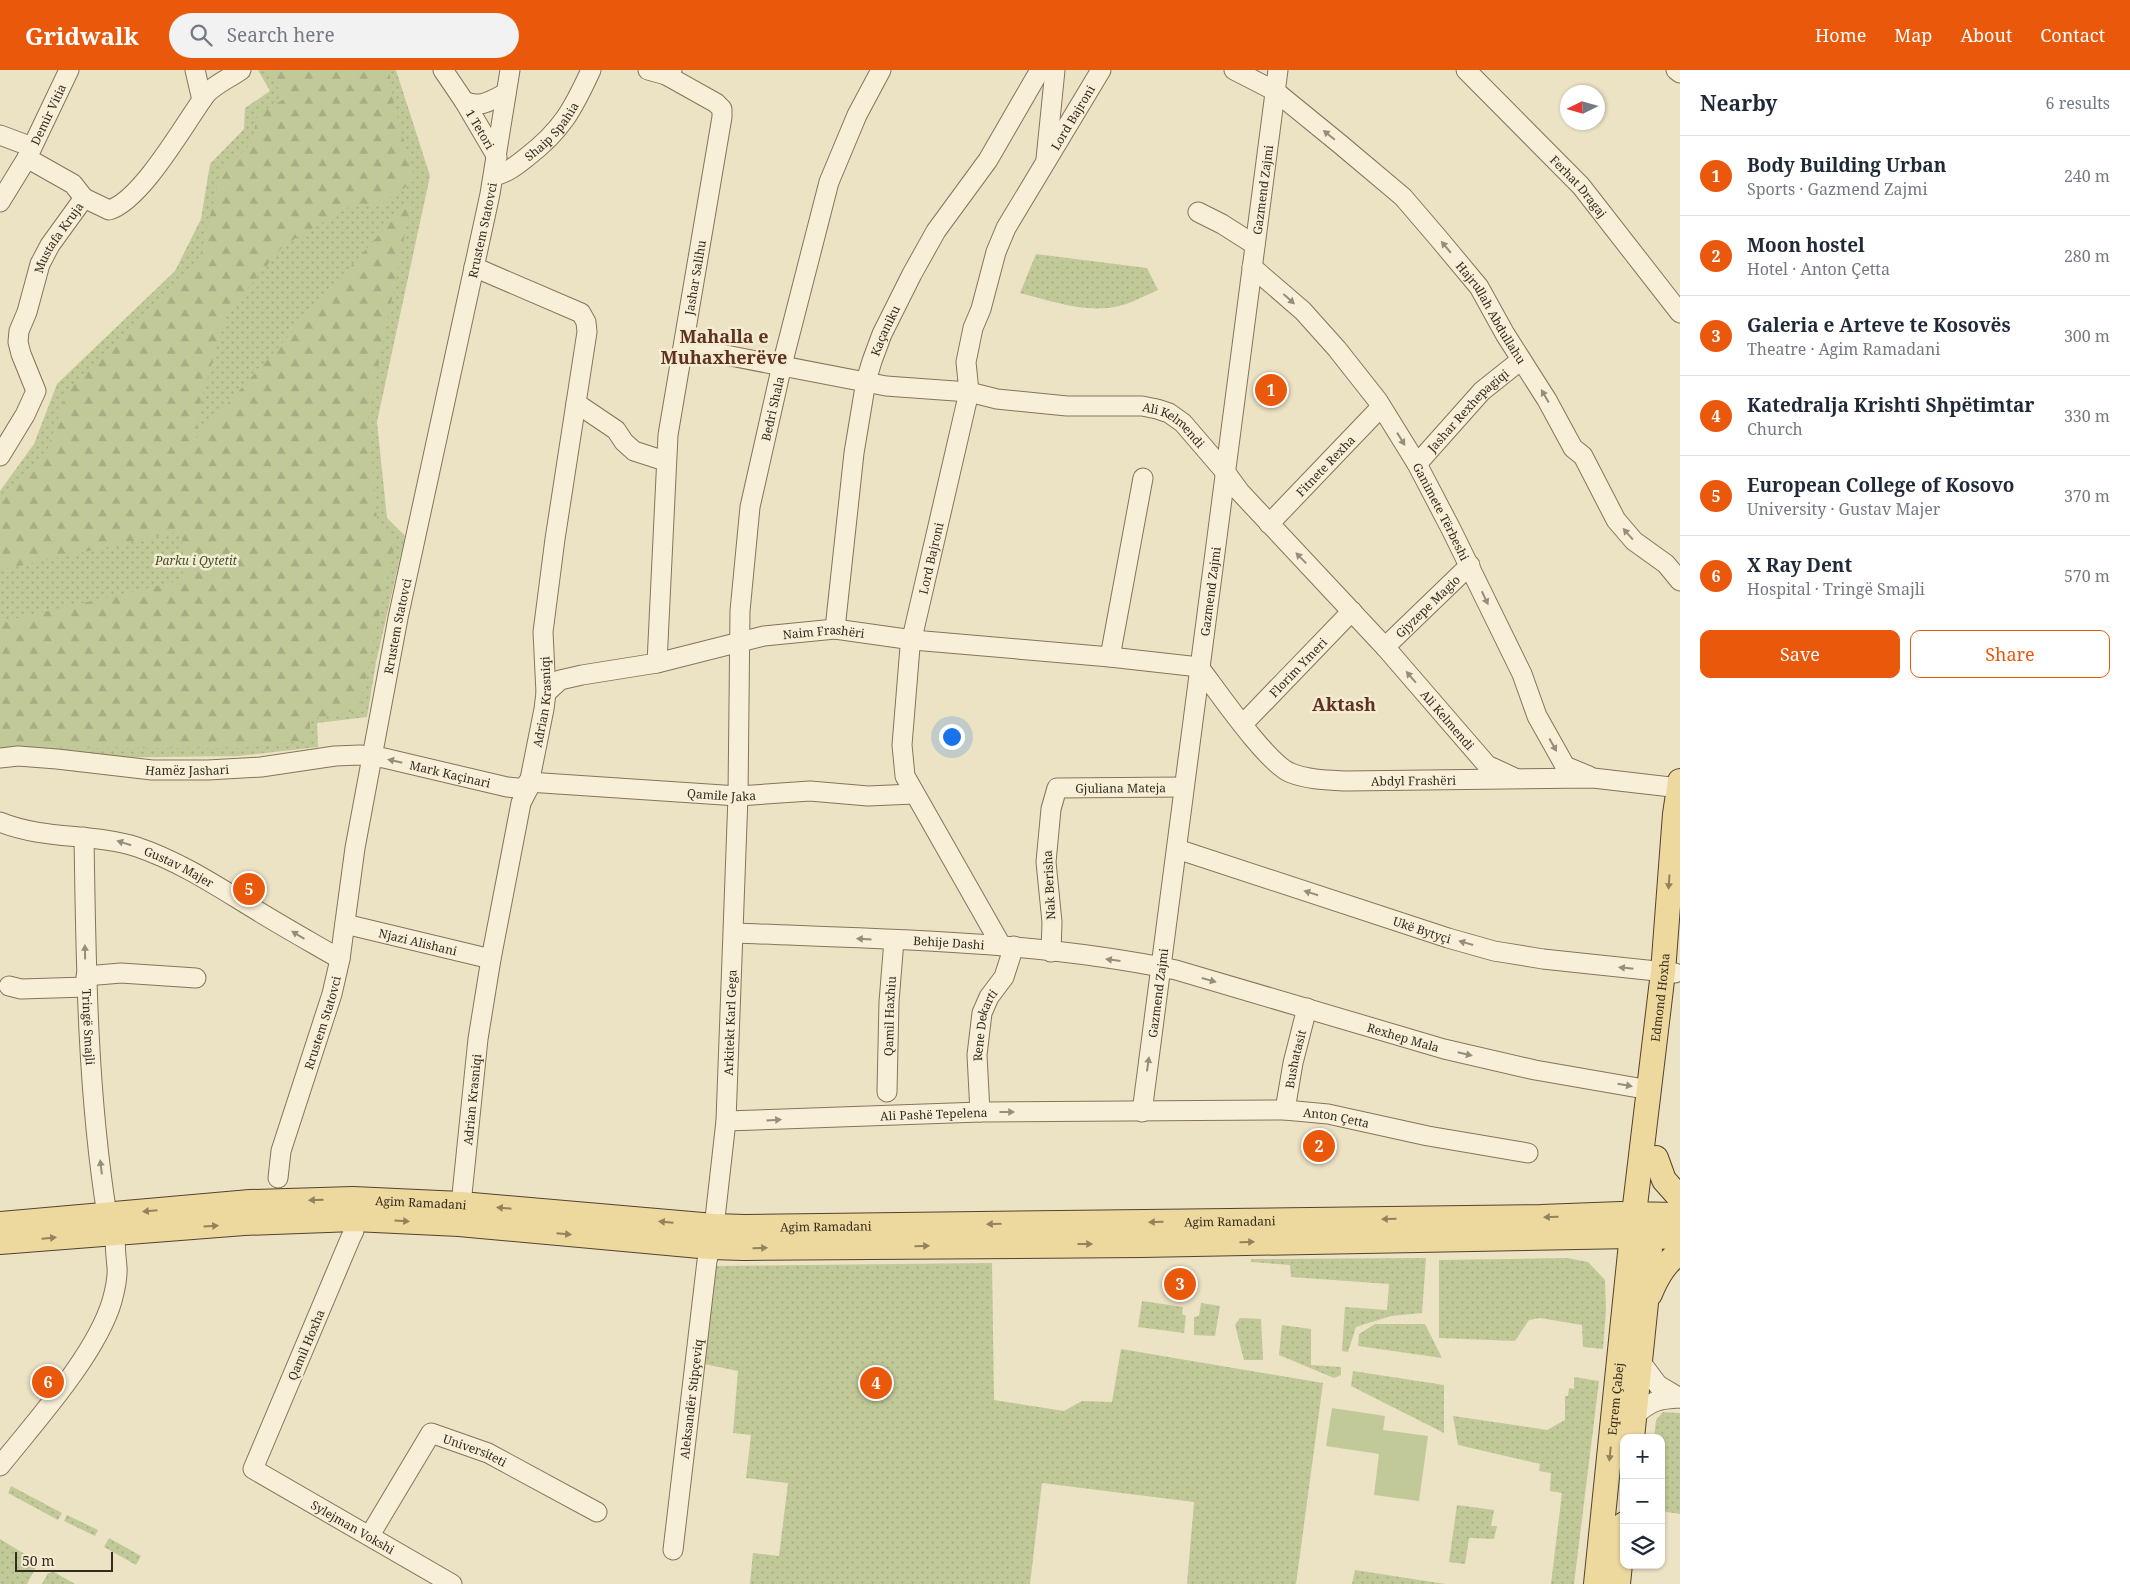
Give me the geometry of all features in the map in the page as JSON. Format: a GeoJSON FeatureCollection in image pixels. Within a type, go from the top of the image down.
{"type":"FeatureCollection","features":[{"type":"Feature","properties":{"kind":"main road","name":"Edmond Hoxha"},"geometry":{"type":"LineString","coordinates":[[1642,1225],[1669,972],[1679,785]]}},
{"type":"Feature","properties":{"kind":"main road","name":"Edmond Hoxha"},"geometry":{"type":"LineString","coordinates":[[1649,1158],[1650,1090],[1669,972],[1680,923]]}},
{"type":"Feature","properties":{"kind":"main road"},"geometry":{"type":"LineString","coordinates":[[1580,1216],[1607,1207],[1627,1193],[1649,1158],[1664,1180],[1680,1198]]}},
{"type":"Feature","properties":{"kind":"main road","name":"Agim Ramadani"},"geometry":{"type":"LineString","coordinates":[[0,1242],[112,1224],[278,1190],[353,1199],[461,1204],[713,1237],[992,1224],[1580,1216],[1642,1225]]}},
{"type":"Feature","properties":{"kind":"main road"},"geometry":{"type":"LineString","coordinates":[[1642,1225],[1680,1215]]}},
{"type":"Feature","properties":{"kind":"main road","name":"Agim Ramadani"},"geometry":{"type":"LineString","coordinates":[[0,1224],[261,1222],[354,1219],[713,1237],[1142,1245],[1562,1237],[1642,1225]]}},
{"type":"Feature","properties":{"kind":"main road"},"geometry":{"type":"LineString","coordinates":[[1642,1225],[1680,1237]]}},
{"type":"Feature","properties":{"kind":"main road","name":"Eqrem Çabej"},"geometry":{"type":"LineString","coordinates":[[1596,1584],[1636,1302],[1642,1225]]}},
{"type":"Feature","properties":{"kind":"main road"},"geometry":{"type":"LineString","coordinates":[[1562,1237],[1607,1250],[1620,1267],[1636,1302],[1673,1257],[1680,1252]]}},
{"type":"Feature","properties":{"kind":"main road","name":"Eqrem Çabej"},"geometry":{"type":"LineString","coordinates":[[1633,1427],[1640,1360],[1636,1302]]}},
{"type":"Feature","properties":{"kind":"main road"},"geometry":{"type":"LineString","coordinates":[[1618,1584],[1620,1564]]}},
{"type":"Feature","properties":{"kind":"street","name":"Demir Vitia"},"geometry":{"type":"LineString","coordinates":[[0,202],[29,153],[69,70]]}},
{"type":"Feature","properties":{"kind":"street"},"geometry":{"type":"LineString","coordinates":[[195,70],[202,100]]}},
{"type":"Feature","properties":{"kind":"street","name":"Mustafa Kruja"},"geometry":{"type":"LineString","coordinates":[[0,456],[25,415],[36,390],[18,342],[19,331],[27,312],[34,282],[50,245],[84,198],[109,210],[117,208],[134,193],[181,134],[204,96],[241,70]]}},
{"type":"Feature","properties":{"kind":"street","name":"1 Tetori"},"geometry":{"type":"LineString","coordinates":[[443,70],[464,101],[496,157]]}},
{"type":"Feature","properties":{"kind":"street"},"geometry":{"type":"LineString","coordinates":[[499,70],[506,93]]}},
{"type":"Feature","properties":{"kind":"street","name":"Rrustem Statovci"},"geometry":{"type":"LineString","coordinates":[[278,1190],[281,1151],[332,994],[340,959],[355,848],[398,618],[494,176],[510,70]]}},
{"type":"Feature","properties":{"kind":"street","name":"Shaip Spahia"},"geometry":{"type":"LineString","coordinates":[[494,176],[502,174],[516,165],[556,131],[570,112],[591,70]]}},
{"type":"Feature","properties":{"kind":"street","name":"Bedri Shala"},"geometry":{"type":"LineString","coordinates":[[738,796],[742,572],[750,508],[782,365],[829,182],[849,133],[881,70]]}},
{"type":"Feature","properties":{"kind":"street","name":"Kaçaniku"},"geometry":{"type":"LineString","coordinates":[[835,629],[854,453],[866,382],[882,334],[912,274],[936,232],[988,160],[1040,70]]}},
{"type":"Feature","properties":{"kind":"street","name":"Lord Bajroni"},"geometry":{"type":"LineString","coordinates":[[1045,165],[1055,70]]}},
{"type":"Feature","properties":{"kind":"street","name":"Lord Bajroni"},"geometry":{"type":"LineString","coordinates":[[1008,945],[914,794],[905,776],[902,745],[910,647],[969,392],[966,362],[973,328],[982,310],[996,252],[1006,228],[1101,70]]}},
{"type":"Feature","properties":{"kind":"street"},"geometry":{"type":"LineString","coordinates":[[1234,70],[1275,91]]}},
{"type":"Feature","properties":{"kind":"street","name":"Gazmend Zajmi"},"geometry":{"type":"LineString","coordinates":[[1142,1112],[1278,70]]}},
{"type":"Feature","properties":{"kind":"street","name":"Ferhat Dragaj"},"geometry":{"type":"LineString","coordinates":[[1466,70],[1581,186],[1680,313]]}},
{"type":"Feature","properties":{"kind":"street"},"geometry":{"type":"LineString","coordinates":[[1676,70],[1680,73]]}},
{"type":"Feature","properties":{"kind":"street","name":"Jashar Salihu"},"geometry":{"type":"LineString","coordinates":[[657,663],[665,461],[668,435],[722,109],[716,103],[662,72]]}},
{"type":"Feature","properties":{"kind":"street","name":"Hajrullah Abdullahu"},"geometry":{"type":"LineString","coordinates":[[1275,91],[1403,197],[1479,287],[1521,360],[1547,400],[1573,448],[1583,456],[1616,520],[1634,541],[1673,567],[1680,581]]}},
{"type":"Feature","properties":{"kind":"street","name":"1 Tetori"},"geometry":{"type":"LineString","coordinates":[[464,101],[471,105],[480,105],[506,93]]}},
{"type":"Feature","properties":{"kind":"street"},"geometry":{"type":"LineString","coordinates":[[0,135],[29,153]]}},
{"type":"Feature","properties":{"kind":"street","name":"Demir Vitia"},"geometry":{"type":"LineString","coordinates":[[29,153],[73,184],[84,198]]}},
{"type":"Feature","properties":{"kind":"street"},"geometry":{"type":"LineString","coordinates":[[1198,212],[1222,224],[1255,245]]}},
{"type":"Feature","properties":{"kind":"street","name":"Adrian Krasniqi"},"geometry":{"type":"LineString","coordinates":[[461,1204],[478,1039],[491,959],[521,804],[528,785],[546,694],[543,632],[588,332],[586,322],[581,313],[474,267]]}},
{"type":"Feature","properties":{"kind":"street","name":"Ganimete Tërbeshi"},"geometry":{"type":"LineString","coordinates":[[1252,267],[1303,311],[1337,349],[1381,407],[1416,464],[1470,565],[1522,674],[1528,697],[1565,766],[1593,778]]}},
{"type":"Feature","properties":{"kind":"street","name":"Ali Kelmendi"},"geometry":{"type":"LineString","coordinates":[[684,347],[886,386],[969,392],[997,399],[1052,404],[1142,406],[1170,413],[1183,423],[1240,492],[1385,647],[1488,765],[1521,780]]}},
{"type":"Feature","properties":{"kind":"street","name":"Jashar Rexhepagiqi"},"geometry":{"type":"LineString","coordinates":[[1416,464],[1482,391],[1521,360]]}},
{"type":"Feature","properties":{"kind":"street"},"geometry":{"type":"LineString","coordinates":[[576,403],[616,430],[634,452],[665,461]]}},
{"type":"Feature","properties":{"kind":"street","name":"Fitnete Rexha"},"geometry":{"type":"LineString","coordinates":[[1269,524],[1381,407]]}},
{"type":"Feature","properties":{"kind":"street"},"geometry":{"type":"LineString","coordinates":[[1110,657],[1143,478]]}},
{"type":"Feature","properties":{"kind":"street","name":"Gjyzepe Magio"},"geometry":{"type":"LineString","coordinates":[[1385,647],[1470,565]]}},
{"type":"Feature","properties":{"kind":"street","name":"Florim Ymeri"},"geometry":{"type":"LineString","coordinates":[[1243,724],[1352,611]]}},
{"type":"Feature","properties":{"kind":"street","name":"Naim Frashëri"},"geometry":{"type":"LineString","coordinates":[[546,694],[560,680],[582,674],[657,663],[764,636],[835,629],[913,640],[1110,657],[1199,667]]}},
{"type":"Feature","properties":{"kind":"street","name":"Abdyl Frashëri"},"geometry":{"type":"LineString","coordinates":[[1199,667],[1268,758],[1289,773],[1307,778],[1347,781],[1593,778],[1679,785]]}},
{"type":"Feature","properties":{"kind":"street","name":"Hamëz Jashari"},"geometry":{"type":"LineString","coordinates":[[0,758],[18,756],[57,759],[152,770],[208,770],[261,767],[335,756],[373,756]]}},
{"type":"Feature","properties":{"kind":"street","name":"Mark Kaçinari"},"geometry":{"type":"LineString","coordinates":[[373,756],[507,787],[528,785]]}},
{"type":"Feature","properties":{"kind":"street","name":"Qamile Jaka"},"geometry":{"type":"LineString","coordinates":[[528,785],[738,796],[810,791],[868,796],[914,794]]}},
{"type":"Feature","properties":{"kind":"street","name":"Gjuliana Mateja"},"geometry":{"type":"LineString","coordinates":[[1057,788],[1184,786]]}},
{"type":"Feature","properties":{"kind":"street","name":"Nak Berisha"},"geometry":{"type":"LineString","coordinates":[[1051,952],[1052,922],[1046,853],[1051,809],[1057,788]]}},
{"type":"Feature","properties":{"kind":"street","name":"Arkitekt Karl Gega"},"geometry":{"type":"LineString","coordinates":[[713,1237],[726,1122],[726,1072],[734,933],[738,796]]}},
{"type":"Feature","properties":{"kind":"street","name":"Gustav Majer"},"geometry":{"type":"LineString","coordinates":[[0,822],[16,828],[59,836],[115,841],[173,861],[219,886],[340,959]]}},
{"type":"Feature","properties":{"kind":"street","name":"Tringë Smajli"},"geometry":{"type":"LineString","coordinates":[[0,1466],[63,1386],[98,1334],[112,1302],[116,1286],[118,1269],[96,1118],[86,981],[84,837]]}},
{"type":"Feature","properties":{"kind":"street","name":"Ukë Bytyçi"},"geometry":{"type":"LineString","coordinates":[[1177,849],[1448,938],[1494,951],[1543,959],[1669,972]]}},
{"type":"Feature","properties":{"kind":"street","name":"Njazi Alishani"},"geometry":{"type":"LineString","coordinates":[[345,924],[491,959]]}},
{"type":"Feature","properties":{"kind":"street","name":"Behije Dashi"},"geometry":{"type":"LineString","coordinates":[[734,933],[1008,945],[1161,967]]}},
{"type":"Feature","properties":{"kind":"street","name":"Qamil Haxhiu"},"geometry":{"type":"LineString","coordinates":[[887,1092],[889,1002],[894,940]]}},
{"type":"Feature","properties":{"kind":"street","name":"Rene Dekarti"},"geometry":{"type":"LineString","coordinates":[[980,1112],[977,1055],[982,1014],[989,997],[1004,977],[1008,945]]}},
{"type":"Feature","properties":{"kind":"street","name":"Rexhep Mala"},"geometry":{"type":"LineString","coordinates":[[1161,967],[1444,1049],[1535,1070],[1650,1090]]}},
{"type":"Feature","properties":{"kind":"street"},"geometry":{"type":"LineString","coordinates":[[9,986],[21,989],[86,981],[121,973],[196,978]]}},
{"type":"Feature","properties":{"kind":"street","name":"Bushatasit"},"geometry":{"type":"LineString","coordinates":[[1285,1110],[1293,1063],[1307,1008]]}},
{"type":"Feature","properties":{"kind":"street","name":"Anton Çetta"},"geometry":{"type":"LineString","coordinates":[[1142,1112],[1285,1110],[1328,1114],[1428,1136],[1528,1153]]}},
{"type":"Feature","properties":{"kind":"street","name":"Ali Pashë Tepelena"},"geometry":{"type":"LineString","coordinates":[[726,1122],[980,1112],[1142,1112]]}},
{"type":"Feature","properties":{"kind":"street","name":"Qamil Hoxha"},"geometry":{"type":"LineString","coordinates":[[254,1469],[354,1231],[354,1219]]}},
{"type":"Feature","properties":{"kind":"street","name":"Aleksandër Stipçeviq"},"geometry":{"type":"LineString","coordinates":[[673,1550],[707,1261],[713,1237]]}},
{"type":"Feature","properties":{"kind":"street"},"geometry":{"type":"LineString","coordinates":[[1640,1360],[1658,1385],[1680,1398]]}},
{"type":"Feature","properties":{"kind":"street"},"geometry":{"type":"LineString","coordinates":[[1633,1427],[1648,1403],[1656,1400],[1680,1398]]}},
{"type":"Feature","properties":{"kind":"street","name":"Universiteti"},"geometry":{"type":"LineString","coordinates":[[370,1535],[431,1433],[488,1453],[596,1512]]}},
{"type":"Feature","properties":{"kind":"street","name":"Sylejman Vokshi"},"geometry":{"type":"LineString","coordinates":[[254,1469],[452,1584]]}},
{"type":"Feature","properties":{"kind":"green space","name":"Parku i Qytetit"},"geometry":{"type":"Polygon","coordinates":[[[258,70],[396,70],[430,176],[377,422],[387,518],[405,536],[376,662],[367,717],[317,723],[318,747],[238,756],[0,759],[0,491],[34,444],[57,384],[175,271],[201,219],[210,164],[244,129],[245,108],[270,91],[258,70]]]}},
{"type":"Feature","properties":{"kind":"green space","name":"Parku i Qytetit"},"geometry":{"type":"Polygon","coordinates":[[[268,70],[389,70],[394,105],[415,180],[382,204],[349,207],[284,245],[227,313],[201,400],[195,440],[412,198],[368,418],[377,521],[396,538],[359,710],[310,719],[310,740],[242,748],[0,747],[0,622],[183,580],[182,531],[0,570],[0,504],[46,453],[68,389],[180,284],[200,256],[221,172],[251,144],[258,114],[284,99],[268,70]]]}},
{"type":"Feature","properties":{"kind":"green space"},"geometry":{"type":"Polygon","coordinates":[[[1036,254],[1147,268],[1158,290],[1124,305],[1107,308],[1069,306],[1020,293],[1036,254]]]}},
{"type":"Feature","properties":{"kind":"green space"},"geometry":{"type":"Polygon","coordinates":[[[1426,1258],[1422,1313],[1391,1316],[1356,1327],[1348,1352],[1342,1351],[1345,1307],[1387,1310],[1389,1284],[1291,1277],[1290,1265],[1251,1262],[1251,1259],[1426,1258]]]}},
{"type":"Feature","properties":{"kind":"green space"},"geometry":{"type":"Polygon","coordinates":[[[1567,1258],[1588,1262],[1605,1280],[1606,1310],[1603,1349],[1583,1347],[1582,1325],[1540,1318],[1529,1320],[1515,1341],[1439,1338],[1439,1260],[1567,1258]]]}},
{"type":"Feature","properties":{"kind":"green space"},"geometry":{"type":"Polygon","coordinates":[[[992,1263],[994,1400],[1064,1411],[1082,1401],[1112,1402],[1121,1349],[1323,1383],[1296,1584],[1187,1584],[1194,1502],[1042,1483],[1030,1584],[750,1584],[753,1553],[779,1556],[788,1483],[746,1478],[751,1435],[733,1433],[738,1371],[704,1364],[714,1266],[992,1263]]]}},
{"type":"Feature","properties":{"kind":"green space"},"geometry":{"type":"Polygon","coordinates":[[[1142,1301],[1183,1307],[1182,1314],[1186,1316],[1184,1333],[1138,1327],[1142,1301]]]}},
{"type":"Feature","properties":{"kind":"green space"},"geometry":{"type":"Polygon","coordinates":[[[1201,1303],[1220,1306],[1215,1336],[1194,1335],[1194,1317],[1199,1316],[1201,1303]]]}},
{"type":"Feature","properties":{"kind":"green space"},"geometry":{"type":"Polygon","coordinates":[[[1240,1318],[1261,1319],[1263,1360],[1244,1360],[1235,1325],[1240,1318]]]}},
{"type":"Feature","properties":{"kind":"green space"},"geometry":{"type":"Polygon","coordinates":[[[1375,1324],[1425,1324],[1442,1358],[1358,1346],[1359,1334],[1375,1324]]]}},
{"type":"Feature","properties":{"kind":"green space"},"geometry":{"type":"Polygon","coordinates":[[[1282,1325],[1311,1329],[1311,1365],[1341,1367],[1341,1375],[1334,1378],[1279,1355],[1282,1325]]]}},
{"type":"Feature","properties":{"kind":"green space"},"geometry":{"type":"Polygon","coordinates":[[[1353,1371],[1444,1385],[1444,1433],[1351,1386],[1353,1371]]]}},
{"type":"Feature","properties":{"kind":"green space"},"geometry":{"type":"Polygon","coordinates":[[[1574,1377],[1599,1381],[1574,1584],[1551,1584],[1562,1493],[1550,1491],[1551,1473],[1539,1471],[1540,1464],[1458,1445],[1453,1416],[1547,1430],[1565,1420],[1565,1396],[1568,1396],[1569,1388],[1574,1389],[1574,1377]]]}},
{"type":"Feature","properties":{"kind":"green space"},"geometry":{"type":"Polygon","coordinates":[[[1332,1408],[1385,1416],[1383,1430],[1428,1436],[1419,1501],[1374,1495],[1379,1454],[1326,1446],[1332,1408]]]}},
{"type":"Feature","properties":{"kind":"green space"},"geometry":{"type":"Polygon","coordinates":[[[1663,1412],[1680,1413],[1680,1514],[1665,1512],[1665,1434],[1654,1434],[1656,1420],[1663,1412]]]}},
{"type":"Feature","properties":{"kind":"green space"},"geometry":{"type":"Polygon","coordinates":[[[11,1486],[62,1513],[58,1520],[8,1493],[11,1486]]]}},
{"type":"Feature","properties":{"kind":"green space"},"geometry":{"type":"Polygon","coordinates":[[[1457,1505],[1494,1510],[1491,1526],[1497,1526],[1494,1539],[1469,1538],[1465,1564],[1449,1562],[1457,1505]]]}},
{"type":"Feature","properties":{"kind":"green space"},"geometry":{"type":"Polygon","coordinates":[[[67,1515],[98,1530],[95,1536],[64,1521],[67,1515]]]}},
{"type":"Feature","properties":{"kind":"green space"},"geometry":{"type":"Polygon","coordinates":[[[109,1538],[141,1556],[136,1565],[104,1547],[109,1538]]]}},
{"type":"Feature","properties":{"kind":"green space"},"geometry":{"type":"Polygon","coordinates":[[[0,1539],[36,1561],[36,1567],[27,1584],[0,1584],[0,1539]]]}},
{"type":"Feature","properties":{"kind":"green space"},"geometry":{"type":"Polygon","coordinates":[[[1355,1570],[1445,1584],[1352,1584],[1355,1570]]]}},
{"type":"Feature","properties":{"kind":"green space"},"geometry":{"type":"Polygon","coordinates":[[[54,1572],[75,1584],[42,1584],[48,1573],[54,1572]]]}},
{"type":"Feature","properties":{"kind":"place","name":"Body Building Urban"},"geometry":{"type":"Point","coordinates":[1271,390]}},
{"type":"Feature","properties":{"kind":"place","name":"European College of Kosovo"},"geometry":{"type":"Point","coordinates":[249,889]}},
{"type":"Feature","properties":{"kind":"place","name":"Moon hostel"},"geometry":{"type":"Point","coordinates":[1319,1146]}},
{"type":"Feature","properties":{"kind":"place","name":"Galeria e Arteve te Kosovës"},"geometry":{"type":"Point","coordinates":[1180,1284]}},
{"type":"Feature","properties":{"kind":"place","name":"X Ray Dent"},"geometry":{"type":"Point","coordinates":[48,1382]}},
{"type":"Feature","properties":{"kind":"place","name":"Katedralja Krishti Shpëtimtar"},"geometry":{"type":"Point","coordinates":[876,1383]}},
{"type":"Feature","properties":{"kind":"district","name":"Mahalla e Muhaxherëve"},"geometry":{"type":"Point","coordinates":[724,346]}},
{"type":"Feature","properties":{"kind":"district","name":"Aktash"},"geometry":{"type":"Point","coordinates":[1344,704]}}]}
